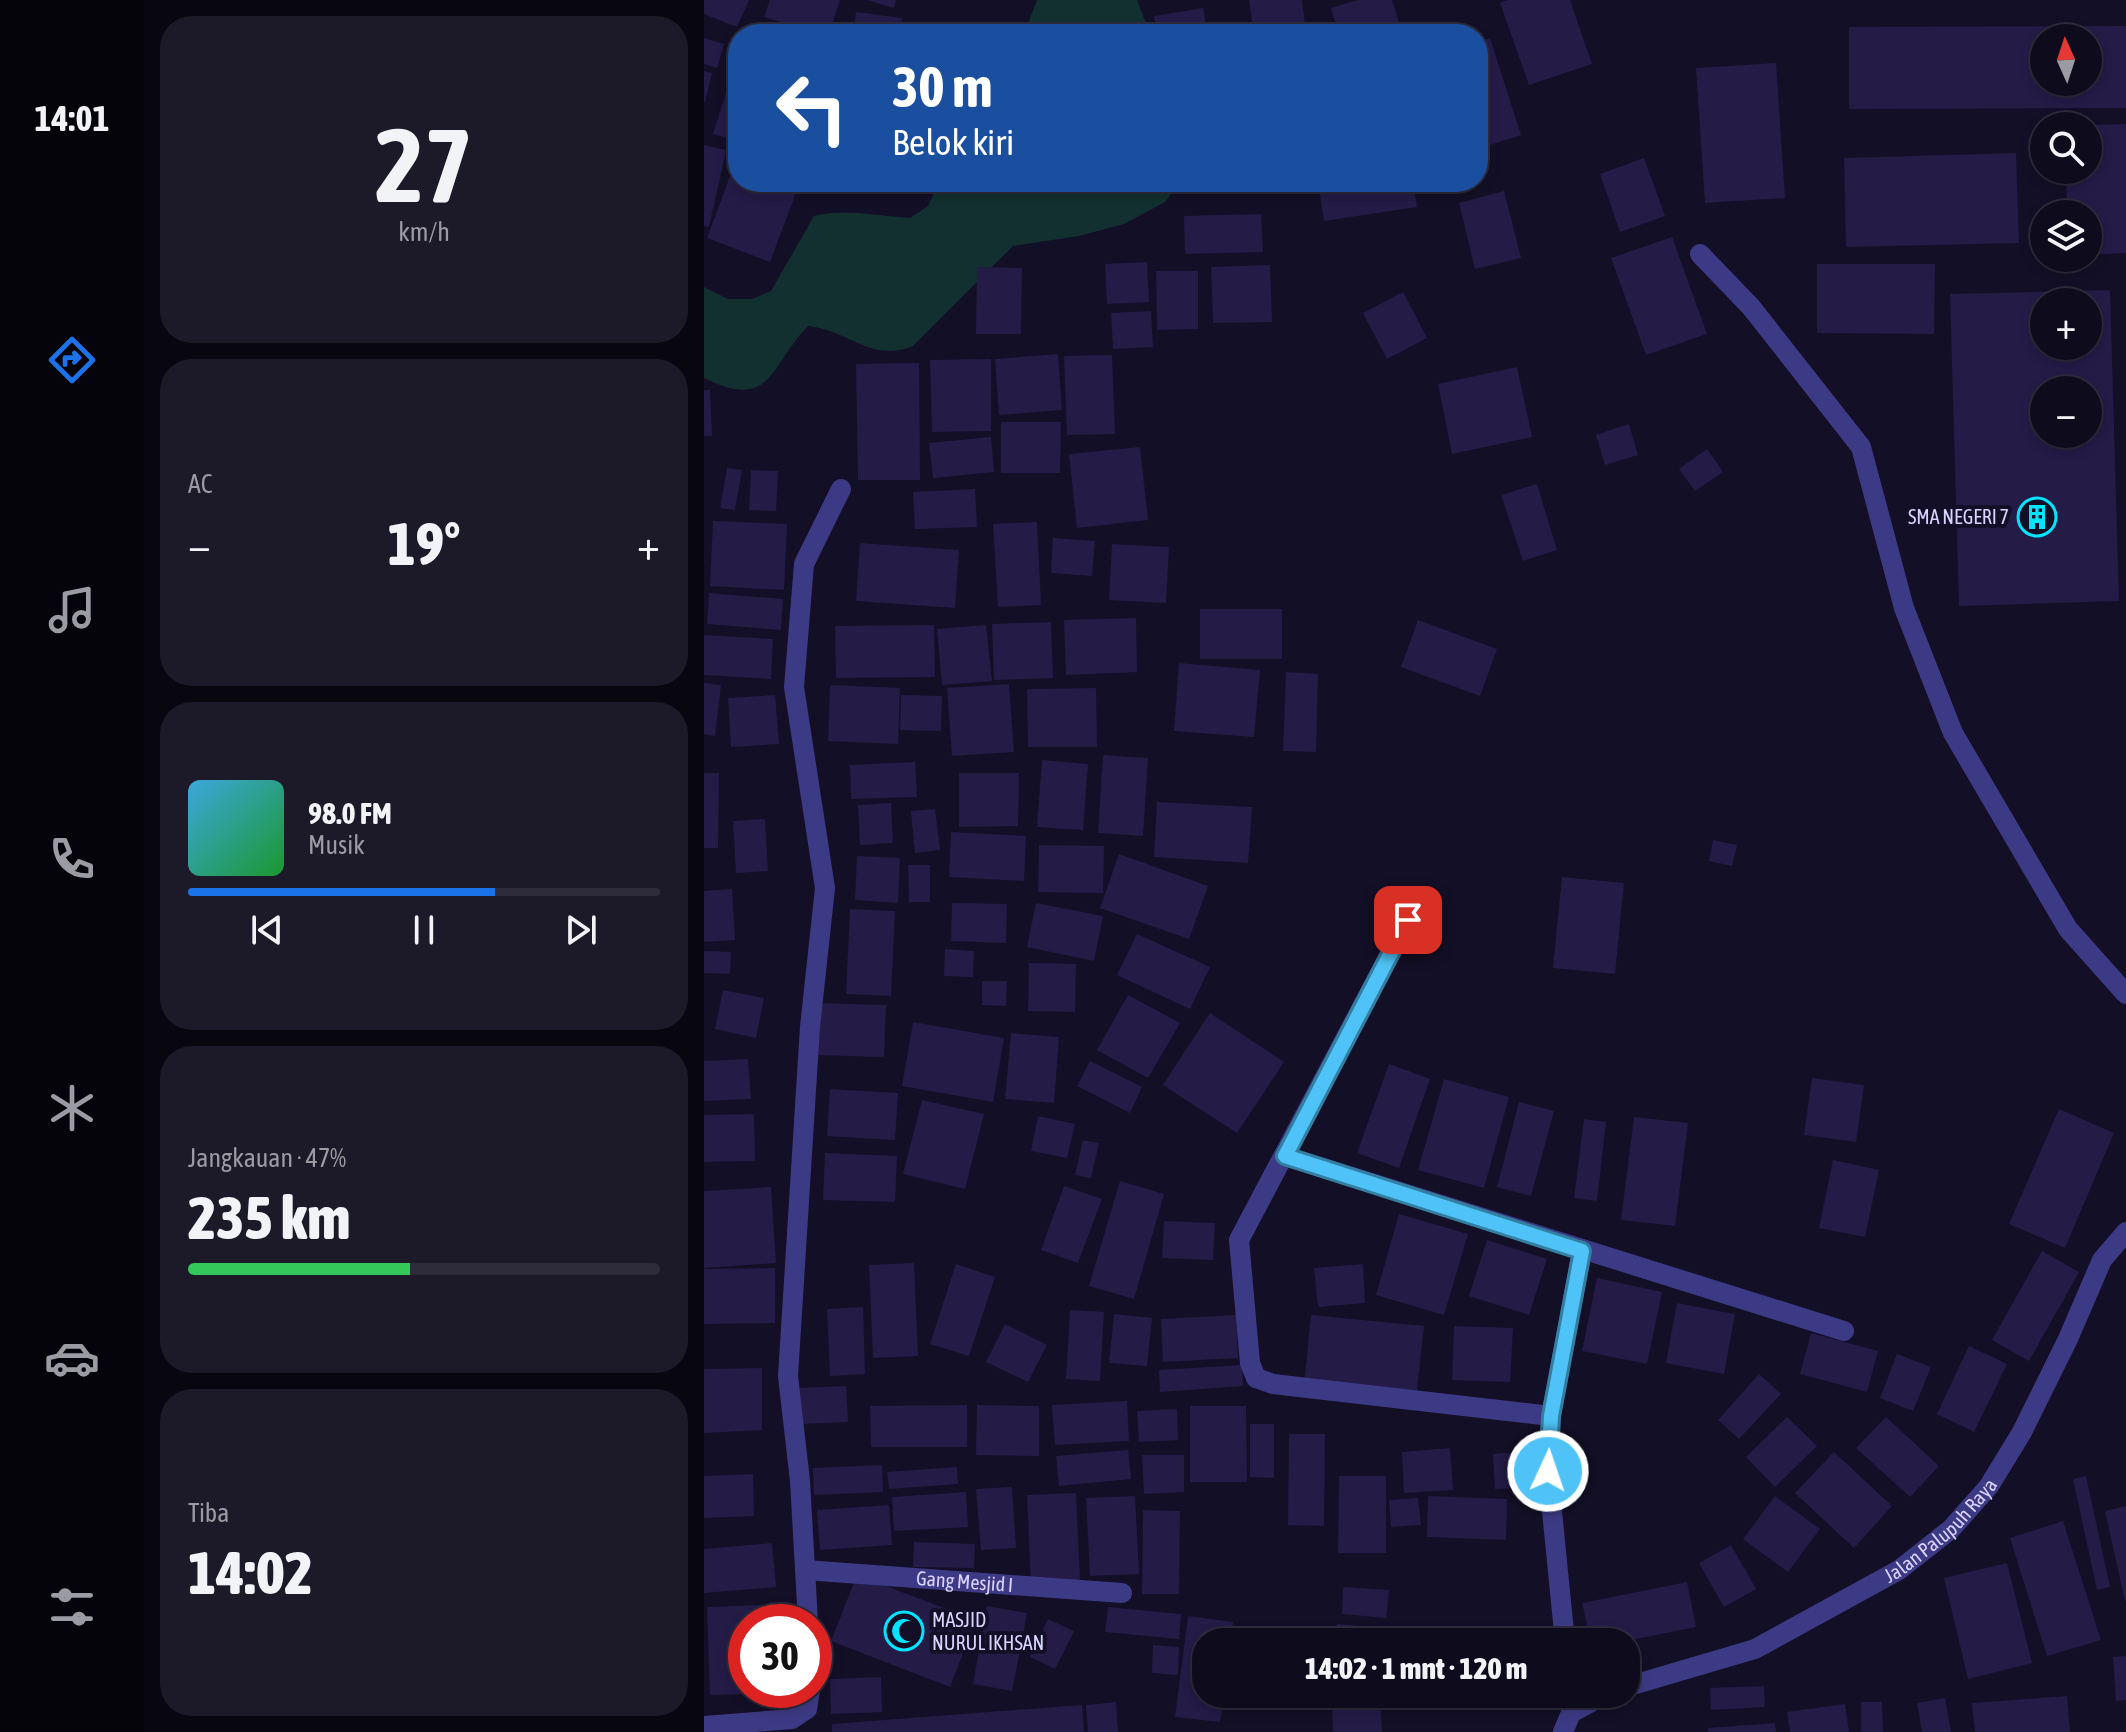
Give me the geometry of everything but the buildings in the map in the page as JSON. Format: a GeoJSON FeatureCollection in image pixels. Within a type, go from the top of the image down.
{"type":"FeatureCollection","features":[{"type":"Feature","properties":{"kind":"street"},"geometry":{"type":"LineString","coordinates":[[1700,254],[1751,307],[1861,447],[1904,608],[1953,733],[2068,929],[2126,994]]}},
{"type":"Feature","properties":{"kind":"street"},"geometry":{"type":"LineString","coordinates":[[807,1604],[800,1481],[788,1376],[810,1027],[825,888],[794,687],[804,564],[841,489]]}},
{"type":"Feature","properties":{"kind":"street"},"geometry":{"type":"LineString","coordinates":[[1408,920],[1239,1240],[1250,1363],[1256,1378],[1273,1384],[1551,1416]]}},
{"type":"Feature","properties":{"kind":"street"},"geometry":{"type":"LineString","coordinates":[[1285,1156],[1844,1331]]}},
{"type":"Feature","properties":{"kind":"street","name":"Jalan Palupuh Raya"},"geometry":{"type":"LineString","coordinates":[[1640,1683],[1755,1649],[1899,1570],[1951,1529],[1989,1486],[2022,1432],[2068,1339],[2102,1260],[2125,1227]]}},
{"type":"Feature","properties":{"kind":"street"},"geometry":{"type":"LineString","coordinates":[[1564,1628],[1548,1471],[1551,1416],[1582,1251]]}},
{"type":"Feature","properties":{"kind":"street","name":"Gang Mesjid I"},"geometry":{"type":"LineString","coordinates":[[805,1570],[1122,1593]]}},
{"type":"Feature","properties":{"kind":"street"},"geometry":{"type":"LineString","coordinates":[[704,1726],[792,1719],[807,1708]]}},
{"type":"Feature","properties":{"kind":"green space"},"geometry":{"type":"Polygon","coordinates":[[[1037,0],[1137,0],[1146,24],[1028,24],[1037,0]]]}},
{"type":"Feature","properties":{"kind":"green space"},"geometry":{"type":"Polygon","coordinates":[[[934,192],[1173,192],[1165,202],[1124,224],[1079,236],[1013,246],[913,346],[885,351],[808,326],[776,369],[757,387],[744,390],[726,387],[704,378],[704,287],[728,299],[752,299],[771,291],[814,216],[850,213],[910,218],[928,206],[934,192]]]}},
{"type":"Feature","properties":{"kind":"place","name":"SMA NEGERI 7"},"geometry":{"type":"Point","coordinates":[2037,517]}},
{"type":"Feature","properties":{"kind":"place","name":"MASJID NURUL IKHSAN"},"geometry":{"type":"Point","coordinates":[904,1631]}},
{"type":"Feature","properties":{"kind":"route"},"geometry":{"type":"LineString","coordinates":[[1408,920],[1285,1156],[1582,1251],[1551,1416],[1548,1471]]}}]}
